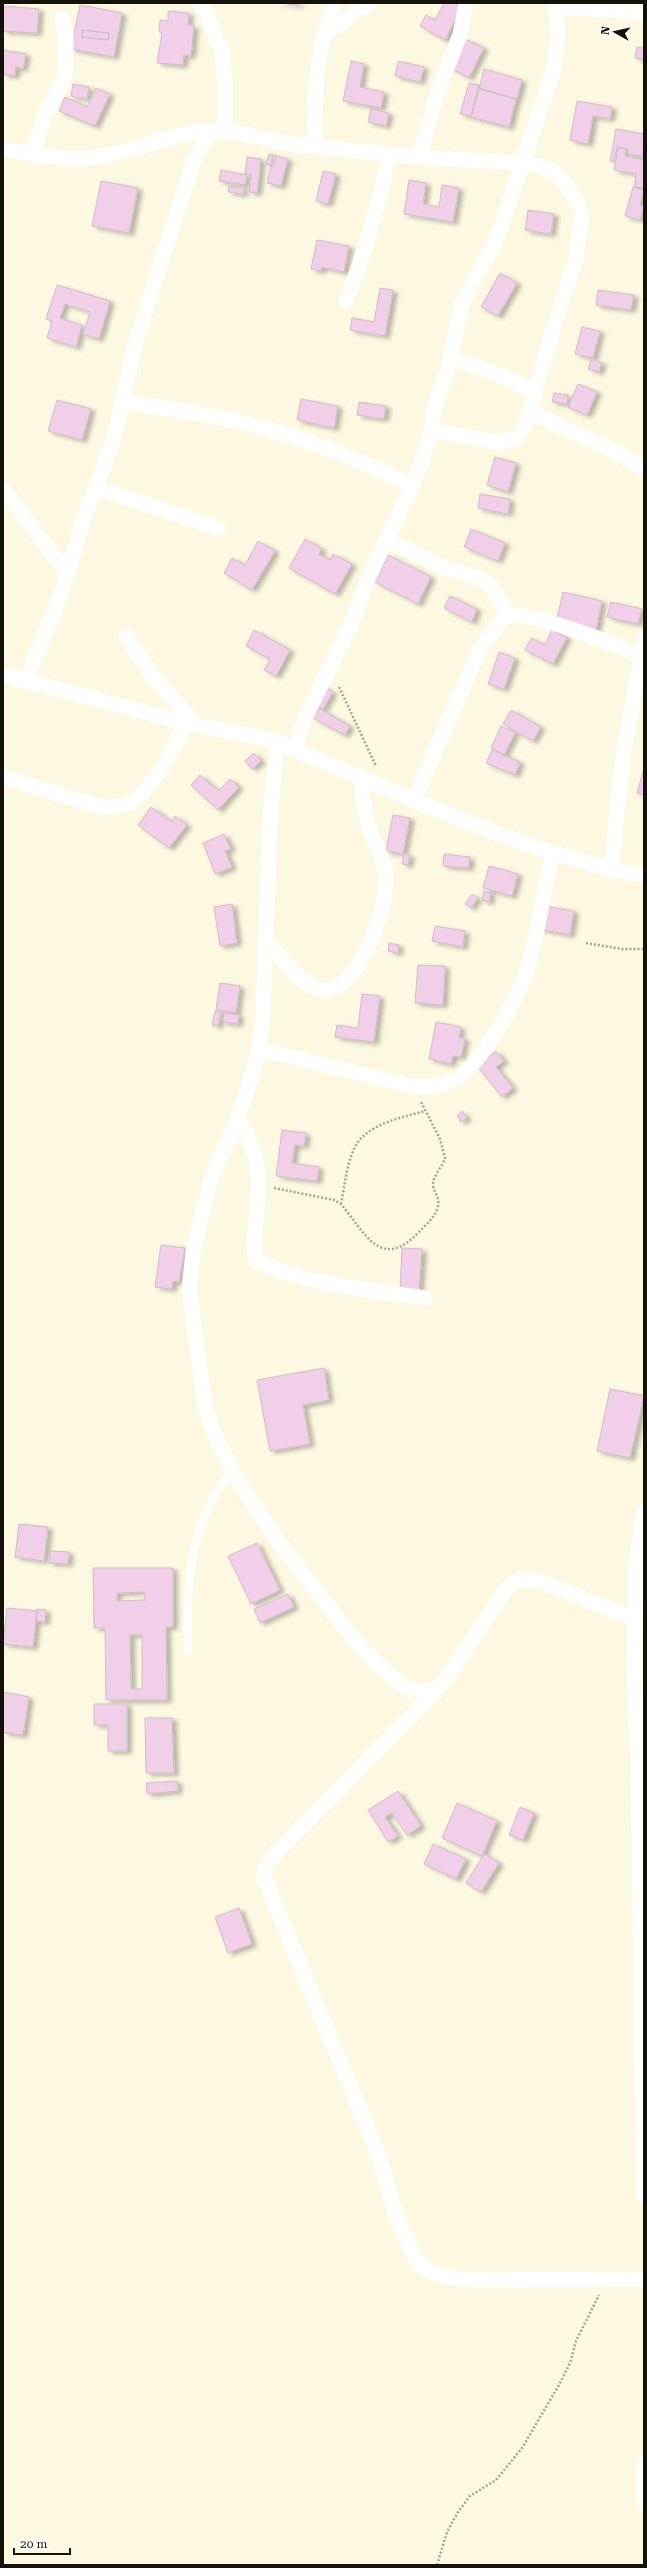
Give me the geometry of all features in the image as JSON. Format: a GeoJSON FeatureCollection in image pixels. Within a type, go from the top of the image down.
{"type":"FeatureCollection","features":[{"type":"Feature","properties":{"kind":"street"},"geometry":{"type":"LineString","coordinates":[[26,680],[67,573],[82,523],[97,488],[113,442],[135,344],[194,160],[218,131],[225,82],[222,51],[201,3]]}},
{"type":"Feature","properties":{"kind":"street"},"geometry":{"type":"LineString","coordinates":[[315,146],[318,55],[335,3]]}},
{"type":"Feature","properties":{"kind":"street"},"geometry":{"type":"LineString","coordinates":[[323,36],[368,3]]}},
{"type":"Feature","properties":{"kind":"street"},"geometry":{"type":"LineString","coordinates":[[420,156],[437,92],[460,35],[466,3]]}},
{"type":"Feature","properties":{"kind":"street"},"geometry":{"type":"LineString","coordinates":[[295,750],[306,716],[412,485],[431,430],[436,402],[450,358],[462,303],[498,236],[524,163],[554,69],[558,34],[556,5],[644,14]]}},
{"type":"Feature","properties":{"kind":"street"},"geometry":{"type":"LineString","coordinates":[[32,154],[43,121],[66,74],[66,35],[62,18]]}},
{"type":"Feature","properties":{"kind":"street"},"geometry":{"type":"LineString","coordinates":[[3,149],[71,159],[97,157],[174,138],[218,131],[389,156],[420,156],[524,163],[541,166],[557,174],[574,197],[582,214],[576,259],[554,326],[530,412],[517,437],[507,442],[471,439],[431,430]]}},
{"type":"Feature","properties":{"kind":"street"},"geometry":{"type":"LineString","coordinates":[[346,302],[362,262],[376,214],[389,156]]}},
{"type":"Feature","properties":{"kind":"street"},"geometry":{"type":"LineString","coordinates":[[450,358],[487,370],[535,393]]}},
{"type":"Feature","properties":{"kind":"street"},"geometry":{"type":"LineString","coordinates":[[123,401],[242,422],[272,430],[342,454],[412,485]]}},
{"type":"Feature","properties":{"kind":"street"},"geometry":{"type":"LineString","coordinates":[[530,412],[608,448],[644,468]]}},
{"type":"Feature","properties":{"kind":"street"},"geometry":{"type":"LineString","coordinates":[[97,488],[218,528]]}},
{"type":"Feature","properties":{"kind":"street"},"geometry":{"type":"LineString","coordinates":[[3,489],[67,573]]}},
{"type":"Feature","properties":{"kind":"street"},"geometry":{"type":"LineString","coordinates":[[387,540],[435,564],[482,580],[492,587],[510,616]]}},
{"type":"Feature","properties":{"kind":"street"},"geometry":{"type":"LineString","coordinates":[[414,799],[480,649],[502,619],[510,616],[527,617],[572,630],[642,659]]}},
{"type":"Feature","properties":{"kind":"street"},"geometry":{"type":"LineString","coordinates":[[126,636],[152,675],[190,724]]}},
{"type":"Feature","properties":{"kind":"street"},"geometry":{"type":"LineString","coordinates":[[611,869],[623,756],[642,659],[644,639]]}},
{"type":"Feature","properties":{"kind":"street"},"geometry":{"type":"LineString","coordinates":[[3,675],[190,724],[277,741],[295,750],[507,837],[611,869],[644,876]]}},
{"type":"Feature","properties":{"kind":"street"},"geometry":{"type":"LineString","coordinates":[[3,777],[94,805],[109,807],[126,804],[158,774],[190,724]]}},
{"type":"Feature","properties":{"kind":"street"},"geometry":{"type":"LineString","coordinates":[[277,741],[269,831],[263,1016],[258,1049],[237,1118],[212,1175],[193,1252],[189,1289],[205,1407],[217,1441],[232,1471],[280,1544],[378,1665],[408,1689],[422,1692],[440,1687]]}},
{"type":"Feature","properties":{"kind":"street"},"geometry":{"type":"LineString","coordinates":[[266,940],[290,969],[310,985],[327,990],[344,984],[360,962],[381,911],[386,874],[363,805],[361,777]]}},
{"type":"Feature","properties":{"kind":"street"},"geometry":{"type":"LineString","coordinates":[[258,1049],[413,1086],[429,1087],[448,1083],[462,1076],[481,1054],[505,1018],[529,963],[553,852]]}},
{"type":"Feature","properties":{"kind":"street"},"geometry":{"type":"LineString","coordinates":[[237,1118],[255,1149],[258,1166],[258,1184],[252,1245],[256,1261],[273,1269],[310,1280],[426,1298]]}},
{"type":"Feature","properties":{"kind":"street"},"geometry":{"type":"LineString","coordinates":[[644,1513],[636,1561],[635,1618],[639,1642],[641,1761],[644,2196]]}},
{"type":"Feature","properties":{"kind":"street"},"geometry":{"type":"LineString","coordinates":[[635,1618],[536,1580],[518,1580],[507,1588],[440,1687],[271,1858],[265,1868],[264,1877],[379,2156],[395,2213],[414,2255],[424,2269],[441,2276],[471,2280],[644,2279]]}},
{"type":"Feature","properties":{"kind":"street"},"geometry":{"type":"LineString","coordinates":[[644,2463],[644,2503]]}},
{"type":"Feature","properties":{"kind":"lane"},"geometry":{"type":"LineString","coordinates":[[188,1651],[187,1610],[200,1522],[216,1489],[232,1471]]}},
{"type":"Feature","properties":{"kind":"path"},"geometry":{"type":"LineString","coordinates":[[330,666],[368,751],[389,789]]}},
{"type":"Feature","properties":{"kind":"path"},"geometry":{"type":"LineString","coordinates":[[586,943],[622,949],[644,949]]}},
{"type":"Feature","properties":{"kind":"path"},"geometry":{"type":"LineString","coordinates":[[258,1184],[323,1197],[341,1204],[372,1244],[382,1249],[401,1248],[410,1242],[430,1221],[439,1204],[434,1181],[445,1158],[442,1144],[413,1086]]}},
{"type":"Feature","properties":{"kind":"path"},"geometry":{"type":"LineString","coordinates":[[341,1204],[353,1154],[358,1142],[384,1125],[425,1111]]}},
{"type":"Feature","properties":{"kind":"path"},"geometry":{"type":"LineString","coordinates":[[436,2565],[447,2532],[458,2512],[470,2496],[496,2480],[522,2448],[560,2385],[570,2363],[576,2341],[595,2305],[606,2279]]}},
{"type":"Feature","properties":{"kind":"building"},"geometry":{"type":"Polygon","coordinates":[[[279,3],[299,3],[299,5],[279,3]]]}},
{"type":"Feature","properties":{"kind":"building"},"geometry":{"type":"Polygon","coordinates":[[[444,3],[454,3],[462,7],[445,40],[420,26],[426,15],[435,20],[444,3]]]}},
{"type":"Feature","properties":{"kind":"building"},"geometry":{"type":"Polygon","coordinates":[[[80,5],[122,13],[114,57],[71,49],[80,5]],[[82,30],[82,37],[108,40],[109,33],[82,30]]]}},
{"type":"Feature","properties":{"kind":"building"},"geometry":{"type":"Polygon","coordinates":[[[3,6],[39,9],[37,33],[3,31],[3,6]]]}},
{"type":"Feature","properties":{"kind":"building"},"geometry":{"type":"Polygon","coordinates":[[[168,11],[189,13],[188,25],[194,26],[191,56],[184,55],[183,65],[157,63],[162,33],[159,32],[160,20],[168,21],[168,11]]]}},
{"type":"Feature","properties":{"kind":"building"},"geometry":{"type":"Polygon","coordinates":[[[82,30],[109,33],[108,40],[82,37],[82,30]]]}},
{"type":"Feature","properties":{"kind":"building"},"geometry":{"type":"Polygon","coordinates":[[[465,39],[484,48],[469,78],[451,68],[465,39]]]}},
{"type":"Feature","properties":{"kind":"building"},"geometry":{"type":"Polygon","coordinates":[[[637,47],[644,48],[644,59],[635,58],[637,47]]]}},
{"type":"Feature","properties":{"kind":"building"},"geometry":{"type":"Polygon","coordinates":[[[3,50],[26,54],[23,69],[16,67],[15,76],[3,74],[3,50]]]}},
{"type":"Feature","properties":{"kind":"building"},"geometry":{"type":"Polygon","coordinates":[[[351,61],[364,64],[360,87],[384,92],[381,108],[343,101],[351,61]]]}},
{"type":"Feature","properties":{"kind":"building"},"geometry":{"type":"Polygon","coordinates":[[[398,61],[424,67],[420,82],[395,76],[398,61]]]}},
{"type":"Feature","properties":{"kind":"building"},"geometry":{"type":"Polygon","coordinates":[[[484,69],[522,80],[517,99],[479,88],[484,69]]]}},
{"type":"Feature","properties":{"kind":"building"},"geometry":{"type":"Polygon","coordinates":[[[469,83],[479,85],[471,116],[460,114],[469,83]]]}},
{"type":"Feature","properties":{"kind":"building"},"geometry":{"type":"Polygon","coordinates":[[[73,84],[89,87],[87,99],[71,96],[73,84]]]}},
{"type":"Feature","properties":{"kind":"building"},"geometry":{"type":"Polygon","coordinates":[[[96,88],[110,94],[95,126],[59,111],[65,97],[87,107],[96,88]]]}},
{"type":"Feature","properties":{"kind":"building"},"geometry":{"type":"Polygon","coordinates":[[[479,89],[516,99],[509,127],[471,117],[479,89]]]}},
{"type":"Feature","properties":{"kind":"building"},"geometry":{"type":"Polygon","coordinates":[[[577,101],[612,107],[610,119],[593,116],[588,144],[570,140],[577,101]]]}},
{"type":"Feature","properties":{"kind":"building"},"geometry":{"type":"Polygon","coordinates":[[[371,109],[389,113],[386,126],[368,122],[371,109]]]}},
{"type":"Feature","properties":{"kind":"building"},"geometry":{"type":"Polygon","coordinates":[[[616,129],[644,134],[643,157],[628,154],[628,149],[617,147],[614,162],[610,161],[616,129]]]}},
{"type":"Feature","properties":{"kind":"building"},"geometry":{"type":"Polygon","coordinates":[[[618,148],[626,149],[625,156],[644,160],[644,188],[634,187],[636,174],[614,170],[618,148]]]}},
{"type":"Feature","properties":{"kind":"building"},"geometry":{"type":"Polygon","coordinates":[[[269,154],[276,156],[273,166],[266,164],[269,154]]]}},
{"type":"Feature","properties":{"kind":"building"},"geometry":{"type":"Polygon","coordinates":[[[273,155],[288,159],[281,186],[267,183],[273,155]]]}},
{"type":"Feature","properties":{"kind":"building"},"geometry":{"type":"Polygon","coordinates":[[[247,157],[261,159],[257,193],[249,192],[251,174],[245,173],[247,157]]]}},
{"type":"Feature","properties":{"kind":"building"},"geometry":{"type":"Polygon","coordinates":[[[221,170],[247,175],[245,185],[219,181],[221,170]]]}},
{"type":"Feature","properties":{"kind":"building"},"geometry":{"type":"Polygon","coordinates":[[[323,171],[336,174],[328,204],[316,201],[323,171]]]}},
{"type":"Feature","properties":{"kind":"building"},"geometry":{"type":"Polygon","coordinates":[[[409,180],[426,183],[423,204],[439,207],[442,185],[459,188],[453,222],[404,214],[409,180]]]}},
{"type":"Feature","properties":{"kind":"building"},"geometry":{"type":"Polygon","coordinates":[[[101,181],[138,188],[129,233],[92,226],[101,181]]]}},
{"type":"Feature","properties":{"kind":"building"},"geometry":{"type":"Polygon","coordinates":[[[229,186],[244,188],[243,194],[228,192],[229,186]]]}},
{"type":"Feature","properties":{"kind":"building"},"geometry":{"type":"Polygon","coordinates":[[[633,187],[644,190],[640,205],[644,207],[640,220],[625,216],[633,187]]]}},
{"type":"Feature","properties":{"kind":"building"},"geometry":{"type":"Polygon","coordinates":[[[528,210],[554,214],[551,234],[525,230],[528,210]]]}},
{"type":"Feature","properties":{"kind":"building"},"geometry":{"type":"Polygon","coordinates":[[[317,240],[349,246],[344,272],[322,267],[321,271],[311,269],[317,240]]]}},
{"type":"Feature","properties":{"kind":"building"},"geometry":{"type":"Polygon","coordinates":[[[500,273],[517,283],[498,316],[481,307],[500,273]]]}},
{"type":"Feature","properties":{"kind":"building"},"geometry":{"type":"Polygon","coordinates":[[[57,285],[110,301],[99,339],[83,334],[90,312],[65,304],[60,318],[82,325],[76,347],[47,338],[52,321],[46,319],[57,285]]]}},
{"type":"Feature","properties":{"kind":"building"},"geometry":{"type":"Polygon","coordinates":[[[380,288],[393,290],[385,336],[350,330],[352,318],[374,322],[380,288]]]}},
{"type":"Feature","properties":{"kind":"building"},"geometry":{"type":"Polygon","coordinates":[[[598,290],[634,295],[631,310],[596,305],[598,290]]]}},
{"type":"Feature","properties":{"kind":"building"},"geometry":{"type":"Polygon","coordinates":[[[582,327],[600,331],[593,358],[575,354],[582,327]]]}},
{"type":"Feature","properties":{"kind":"building"},"geometry":{"type":"Polygon","coordinates":[[[591,359],[602,363],[599,372],[588,369],[591,359]]]}},
{"type":"Feature","properties":{"kind":"building"},"geometry":{"type":"Polygon","coordinates":[[[578,384],[597,392],[587,415],[568,407],[578,384]]]}},
{"type":"Feature","properties":{"kind":"building"},"geometry":{"type":"Polygon","coordinates":[[[554,393],[568,395],[567,404],[552,402],[554,393]]]}},
{"type":"Feature","properties":{"kind":"building"},"geometry":{"type":"Polygon","coordinates":[[[301,399],[338,406],[334,428],[297,420],[301,399]]]}},
{"type":"Feature","properties":{"kind":"building"},"geometry":{"type":"Polygon","coordinates":[[[57,400],[91,409],[82,440],[48,431],[57,400]]]}},
{"type":"Feature","properties":{"kind":"building"},"geometry":{"type":"Polygon","coordinates":[[[359,402],[386,406],[384,419],[357,415],[359,402]]]}},
{"type":"Feature","properties":{"kind":"building"},"geometry":{"type":"Polygon","coordinates":[[[495,457],[516,463],[508,492],[487,485],[495,457]]]}},
{"type":"Feature","properties":{"kind":"building"},"geometry":{"type":"Polygon","coordinates":[[[480,494],[510,499],[508,514],[478,508],[480,494]]]}},
{"type":"Feature","properties":{"kind":"building"},"geometry":{"type":"Polygon","coordinates":[[[471,529],[505,543],[498,561],[464,547],[471,529]]]}},
{"type":"Feature","properties":{"kind":"building"},"geometry":{"type":"Polygon","coordinates":[[[305,539],[322,549],[319,554],[330,560],[333,554],[352,564],[335,594],[289,568],[305,539]]]}},
{"type":"Feature","properties":{"kind":"building"},"geometry":{"type":"Polygon","coordinates":[[[258,541],[275,551],[252,590],[224,573],[232,558],[245,565],[258,541]]]}},
{"type":"Feature","properties":{"kind":"building"},"geometry":{"type":"Polygon","coordinates":[[[388,555],[431,577],[418,604],[375,582],[388,555]]]}},
{"type":"Feature","properties":{"kind":"building"},"geometry":{"type":"Polygon","coordinates":[[[563,592],[602,601],[596,631],[556,623],[563,592]]]}},
{"type":"Feature","properties":{"kind":"building"},"geometry":{"type":"Polygon","coordinates":[[[450,596],[477,609],[472,622],[444,608],[450,596]]]}},
{"type":"Feature","properties":{"kind":"building"},"geometry":{"type":"Polygon","coordinates":[[[611,602],[642,609],[638,624],[607,617],[611,602]]]}},
{"type":"Feature","properties":{"kind":"building"},"geometry":{"type":"Polygon","coordinates":[[[254,630],[290,650],[276,676],[264,670],[270,659],[246,646],[254,630]]]}},
{"type":"Feature","properties":{"kind":"building"},"geometry":{"type":"Polygon","coordinates":[[[552,630],[567,637],[553,664],[525,650],[531,638],[545,645],[552,630]]]}},
{"type":"Feature","properties":{"kind":"building"},"geometry":{"type":"Polygon","coordinates":[[[499,652],[515,658],[504,689],[488,684],[499,652]]]}},
{"type":"Feature","properties":{"kind":"building"},"geometry":{"type":"Polygon","coordinates":[[[322,686],[333,692],[323,709],[312,703],[322,686]]]}},
{"type":"Feature","properties":{"kind":"building"},"geometry":{"type":"Polygon","coordinates":[[[318,708],[350,726],[345,735],[313,718],[318,708]]]}},
{"type":"Feature","properties":{"kind":"building"},"geometry":{"type":"Polygon","coordinates":[[[511,710],[541,727],[533,741],[503,724],[511,710]]]}},
{"type":"Feature","properties":{"kind":"building"},"geometry":{"type":"Polygon","coordinates":[[[501,726],[515,733],[504,755],[491,748],[501,726]]]}},
{"type":"Feature","properties":{"kind":"building"},"geometry":{"type":"Polygon","coordinates":[[[492,750],[520,762],[515,775],[486,763],[492,750]]]}},
{"type":"Feature","properties":{"kind":"building"},"geometry":{"type":"Polygon","coordinates":[[[254,753],[261,761],[252,769],[245,761],[254,753]]]}},
{"type":"Feature","properties":{"kind":"building"},"geometry":{"type":"Polygon","coordinates":[[[644,768],[644,795],[637,793],[644,768]]]}},
{"type":"Feature","properties":{"kind":"building"},"geometry":{"type":"Polygon","coordinates":[[[200,775],[218,791],[230,779],[239,787],[218,810],[191,785],[200,775]]]}},
{"type":"Feature","properties":{"kind":"building"},"geometry":{"type":"Polygon","coordinates":[[[151,807],[172,822],[175,816],[187,825],[169,848],[138,825],[151,807]]]}},
{"type":"Feature","properties":{"kind":"building"},"geometry":{"type":"Polygon","coordinates":[[[393,815],[410,818],[403,854],[386,851],[393,815]]]}},
{"type":"Feature","properties":{"kind":"building"},"geometry":{"type":"Polygon","coordinates":[[[224,834],[231,849],[225,851],[232,867],[215,874],[203,843],[224,834]]]}},
{"type":"Feature","properties":{"kind":"building"},"geometry":{"type":"Polygon","coordinates":[[[404,854],[410,855],[408,865],[402,864],[404,854]]]}},
{"type":"Feature","properties":{"kind":"building"},"geometry":{"type":"Polygon","coordinates":[[[444,854],[470,857],[469,868],[443,866],[444,854]]]}},
{"type":"Feature","properties":{"kind":"building"},"geometry":{"type":"Polygon","coordinates":[[[489,866],[518,874],[512,896],[483,888],[489,866]]]}},
{"type":"Feature","properties":{"kind":"building"},"geometry":{"type":"Polygon","coordinates":[[[484,891],[491,893],[489,902],[482,900],[484,891]]]}},
{"type":"Feature","properties":{"kind":"building"},"geometry":{"type":"Polygon","coordinates":[[[472,894],[478,898],[471,908],[465,904],[472,894]]]}},
{"type":"Feature","properties":{"kind":"building"},"geometry":{"type":"Polygon","coordinates":[[[232,904],[237,943],[220,946],[214,907],[232,904]]]}},
{"type":"Feature","properties":{"kind":"building"},"geometry":{"type":"Polygon","coordinates":[[[544,906],[574,911],[570,935],[540,929],[544,906]]]}},
{"type":"Feature","properties":{"kind":"building"},"geometry":{"type":"Polygon","coordinates":[[[435,926],[465,931],[463,947],[432,941],[435,926]]]}},
{"type":"Feature","properties":{"kind":"building"},"geometry":{"type":"Polygon","coordinates":[[[389,943],[399,945],[398,953],[388,951],[389,943]]]}},
{"type":"Feature","properties":{"kind":"building"},"geometry":{"type":"Polygon","coordinates":[[[418,965],[445,966],[443,1005],[415,1003],[418,965]]]}},
{"type":"Feature","properties":{"kind":"building"},"geometry":{"type":"Polygon","coordinates":[[[220,983],[240,986],[236,1013],[216,1010],[220,983]]]}},
{"type":"Feature","properties":{"kind":"building"},"geometry":{"type":"Polygon","coordinates":[[[362,994],[380,996],[374,1042],[335,1037],[337,1025],[358,1028],[362,994]]]}},
{"type":"Feature","properties":{"kind":"building"},"geometry":{"type":"Polygon","coordinates":[[[215,1011],[221,1013],[218,1026],[212,1025],[215,1011]]]}},
{"type":"Feature","properties":{"kind":"building"},"geometry":{"type":"Polygon","coordinates":[[[224,1013],[239,1015],[238,1024],[223,1022],[224,1013]]]}},
{"type":"Feature","properties":{"kind":"building"},"geometry":{"type":"Polygon","coordinates":[[[436,1022],[461,1027],[459,1037],[465,1039],[461,1057],[453,1056],[451,1064],[429,1059],[436,1022]]]}},
{"type":"Feature","properties":{"kind":"building"},"geometry":{"type":"Polygon","coordinates":[[[496,1051],[504,1061],[496,1067],[513,1088],[502,1097],[477,1066],[496,1051]]]}},
{"type":"Feature","properties":{"kind":"building"},"geometry":{"type":"Polygon","coordinates":[[[462,1111],[467,1118],[461,1122],[457,1116],[462,1111]]]}},
{"type":"Feature","properties":{"kind":"building"},"geometry":{"type":"Polygon","coordinates":[[[282,1130],[306,1133],[304,1146],[295,1145],[292,1163],[319,1167],[317,1181],[276,1176],[282,1130]]]}},
{"type":"Feature","properties":{"kind":"building"},"geometry":{"type":"Polygon","coordinates":[[[161,1245],[185,1248],[179,1282],[173,1281],[172,1289],[155,1287],[161,1245]]]}},
{"type":"Feature","properties":{"kind":"building"},"geometry":{"type":"Polygon","coordinates":[[[402,1248],[422,1249],[419,1292],[400,1290],[402,1248]]]}},
{"type":"Feature","properties":{"kind":"building"},"geometry":{"type":"Polygon","coordinates":[[[324,1368],[329,1400],[303,1405],[310,1444],[270,1451],[257,1380],[324,1368]]]}},
{"type":"Feature","properties":{"kind":"building"},"geometry":{"type":"Polygon","coordinates":[[[610,1389],[644,1396],[630,1458],[597,1451],[610,1389]]]}},
{"type":"Feature","properties":{"kind":"building"},"geometry":{"type":"Polygon","coordinates":[[[19,1524],[48,1527],[44,1561],[15,1557],[19,1524]]]}},
{"type":"Feature","properties":{"kind":"building"},"geometry":{"type":"Polygon","coordinates":[[[257,1543],[280,1590],[251,1604],[228,1556],[257,1543]]]}},
{"type":"Feature","properties":{"kind":"building"},"geometry":{"type":"Polygon","coordinates":[[[50,1551],[69,1552],[68,1564],[49,1563],[50,1551]]]}},
{"type":"Feature","properties":{"kind":"building"},"geometry":{"type":"Polygon","coordinates":[[[93,1568],[173,1568],[173,1627],[166,1627],[167,1700],[106,1700],[105,1628],[94,1628],[93,1568]],[[144,1592],[117,1593],[117,1601],[145,1600],[144,1592]],[[130,1635],[131,1689],[142,1689],[142,1635],[130,1635]]]}},
{"type":"Feature","properties":{"kind":"building"},"geometry":{"type":"Polygon","coordinates":[[[288,1594],[294,1607],[260,1623],[254,1609],[288,1594]]]}},
{"type":"Feature","properties":{"kind":"building"},"geometry":{"type":"Polygon","coordinates":[[[7,1608],[37,1611],[33,1647],[3,1644],[7,1608]]]}},
{"type":"Feature","properties":{"kind":"building"},"geometry":{"type":"Polygon","coordinates":[[[37,1609],[46,1610],[45,1622],[36,1621],[37,1609]]]}},
{"type":"Feature","properties":{"kind":"building"},"geometry":{"type":"Polygon","coordinates":[[[3,1692],[29,1697],[23,1735],[3,1732],[3,1692]]]}},
{"type":"Feature","properties":{"kind":"building"},"geometry":{"type":"Polygon","coordinates":[[[94,1704],[127,1704],[127,1751],[108,1751],[108,1725],[94,1725],[94,1704]]]}},
{"type":"Feature","properties":{"kind":"building"},"geometry":{"type":"Polygon","coordinates":[[[145,1718],[172,1718],[174,1773],[146,1773],[145,1718]]]}},
{"type":"Feature","properties":{"kind":"building"},"geometry":{"type":"Polygon","coordinates":[[[177,1781],[178,1791],[147,1794],[146,1783],[177,1781]]]}},
{"type":"Feature","properties":{"kind":"building"},"geometry":{"type":"Polygon","coordinates":[[[398,1791],[421,1826],[407,1835],[392,1813],[385,1817],[398,1836],[388,1842],[368,1810],[398,1791]]]}},
{"type":"Feature","properties":{"kind":"building"},"geometry":{"type":"Polygon","coordinates":[[[457,1803],[497,1821],[482,1856],[442,1838],[457,1803]]]}},
{"type":"Feature","properties":{"kind":"building"},"geometry":{"type":"Polygon","coordinates":[[[520,1807],[534,1813],[523,1840],[509,1835],[520,1807]]]}},
{"type":"Feature","properties":{"kind":"building"},"geometry":{"type":"Polygon","coordinates":[[[433,1844],[466,1859],[456,1879],[424,1864],[433,1844]]]}},
{"type":"Feature","properties":{"kind":"building"},"geometry":{"type":"Polygon","coordinates":[[[484,1854],[499,1863],[481,1892],[466,1883],[484,1854]]]}},
{"type":"Feature","properties":{"kind":"building"},"geometry":{"type":"Polygon","coordinates":[[[239,1908],[252,1944],[228,1953],[215,1917],[239,1908]]]}}]}
